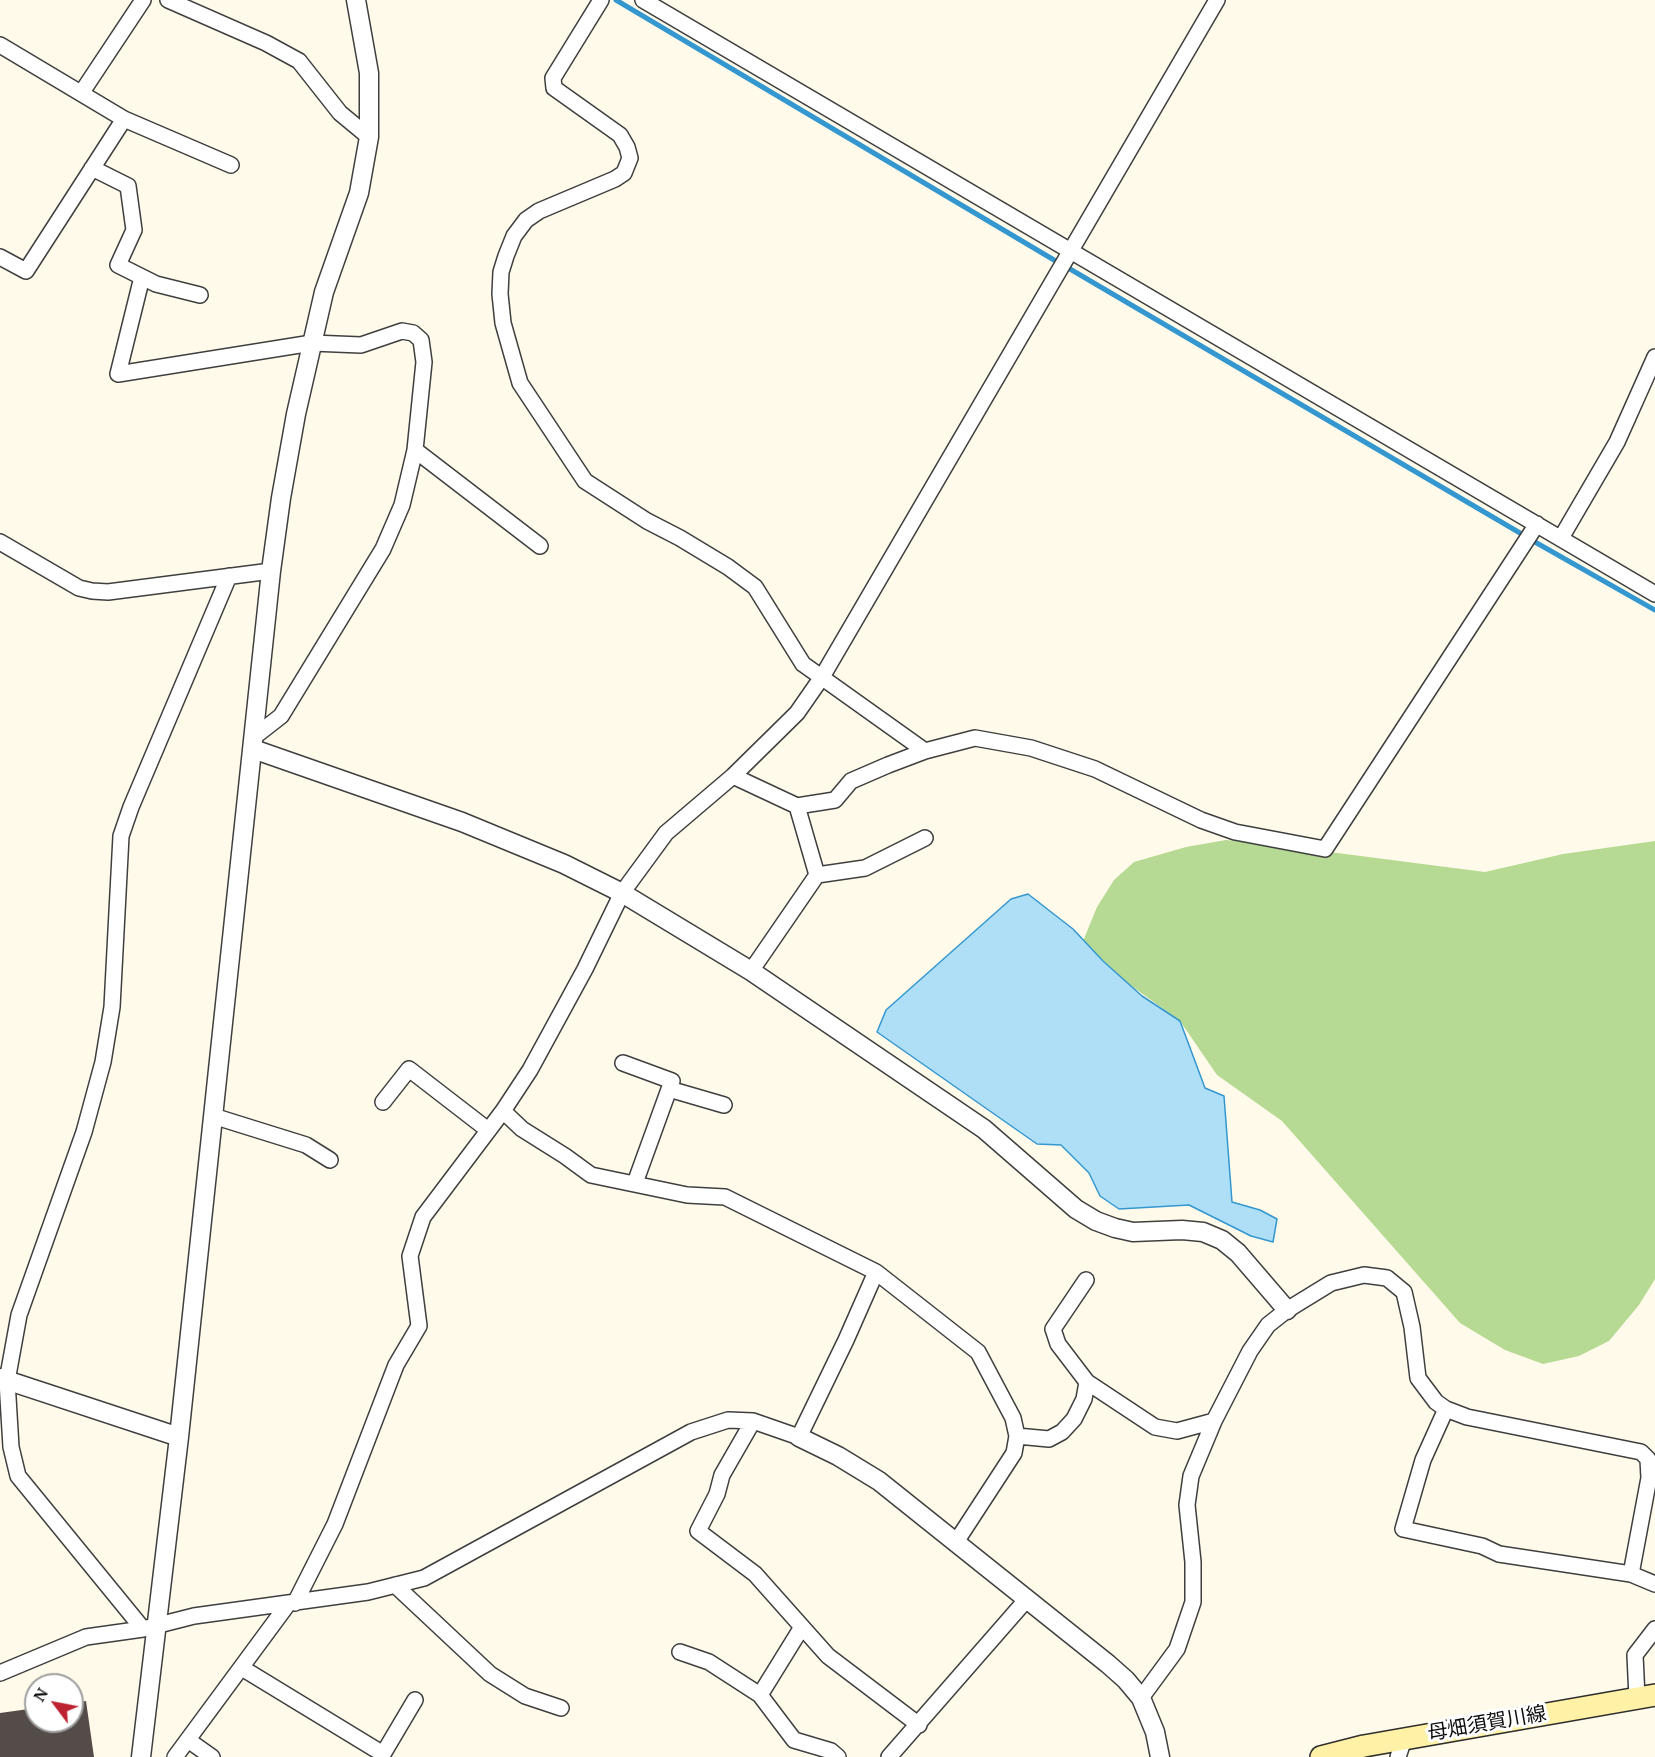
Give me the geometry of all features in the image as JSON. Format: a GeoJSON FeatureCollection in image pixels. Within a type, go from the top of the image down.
{"type":"FeatureCollection","features":[{"type":"Feature","properties":{"kind":"main road","name":"母畑須賀川線"},"geometry":{"type":"LineString","coordinates":[[1320,1757],[1364,1746],[1401,1748],[1646,1697]]}},
{"type":"Feature","properties":{"kind":"street"},"geometry":{"type":"LineString","coordinates":[[82,92],[143,0]]}},
{"type":"Feature","properties":{"kind":"street"},"geometry":{"type":"LineString","coordinates":[[168,0],[266,43],[299,62],[340,113],[369,137]]}},
{"type":"Feature","properties":{"kind":"street"},"geometry":{"type":"LineString","coordinates":[[141,1757],[150,1627],[179,1437],[271,571],[281,498],[296,414],[324,292],[359,193],[369,137],[369,73],[356,0]]}},
{"type":"Feature","properties":{"kind":"street"},"geometry":{"type":"LineString","coordinates":[[643,0],[1655,594]]}},
{"type":"Feature","properties":{"kind":"street"},"geometry":{"type":"LineString","coordinates":[[175,1757],[291,1604],[335,1524],[396,1365],[419,1326],[410,1256],[423,1217],[503,1111],[536,1059],[585,969],[622,893],[666,833],[733,776],[797,713],[822,677],[1217,0]]}},
{"type":"Feature","properties":{"kind":"street"},"geometry":{"type":"LineString","coordinates":[[600,2],[553,78],[554,88],[620,135],[630,158],[624,173],[539,212],[526,220],[514,237],[501,272],[500,294],[503,323],[520,383],[585,481],[647,521],[728,567],[755,587],[803,664],[925,752]]}},
{"type":"Feature","properties":{"kind":"street"},"geometry":{"type":"LineString","coordinates":[[0,45],[124,119],[231,165]]}},
{"type":"Feature","properties":{"kind":"street"},"geometry":{"type":"LineString","coordinates":[[0,257],[26,271],[124,119]]}},
{"type":"Feature","properties":{"kind":"street"},"geometry":{"type":"LineString","coordinates":[[93,168],[128,186],[134,230],[118,264],[156,284],[200,295]]}},
{"type":"Feature","properties":{"kind":"street"},"geometry":{"type":"LineString","coordinates":[[142,277],[118,374],[312,343],[361,345],[402,331],[412,333],[421,340],[424,362],[416,450],[402,505],[383,549],[281,716],[253,743]]}},
{"type":"Feature","properties":{"kind":"street"},"geometry":{"type":"LineString","coordinates":[[1561,538],[1617,442],[1655,357]]}},
{"type":"Feature","properties":{"kind":"street"},"geometry":{"type":"LineString","coordinates":[[416,450],[540,546]]}},
{"type":"Feature","properties":{"kind":"street"},"geometry":{"type":"LineString","coordinates":[[733,776],[797,806],[835,800],[851,781],[925,752],[975,738],[1031,748],[1095,769],[1201,820],[1235,832],[1325,849],[1537,524]]}},
{"type":"Feature","properties":{"kind":"street"},"geometry":{"type":"LineString","coordinates":[[0,542],[79,588],[92,591],[108,592],[271,571]]}},
{"type":"Feature","properties":{"kind":"street"},"geometry":{"type":"LineString","coordinates":[[150,1627],[18,1476],[11,1447],[4,1380],[19,1315],[84,1132],[103,1062],[112,1007],[121,836],[131,807],[229,576]]}},
{"type":"Feature","properties":{"kind":"street"},"geometry":{"type":"LineString","coordinates":[[253,743],[462,822],[564,864],[622,893],[751,971],[984,1129],[1076,1209],[1096,1221],[1132,1232],[1182,1230],[1203,1232],[1221,1240],[1238,1253],[1287,1310]]}},
{"type":"Feature","properties":{"kind":"street"},"geometry":{"type":"LineString","coordinates":[[797,806],[817,875]]}},
{"type":"Feature","properties":{"kind":"street"},"geometry":{"type":"LineString","coordinates":[[751,971],[817,875],[865,868],[926,838]]}},
{"type":"Feature","properties":{"kind":"street"},"geometry":{"type":"LineString","coordinates":[[623,1063],[672,1081],[635,1184]]}},
{"type":"Feature","properties":{"kind":"street"},"geometry":{"type":"LineString","coordinates":[[383,1102],[409,1070],[488,1131]]}},
{"type":"Feature","properties":{"kind":"street"},"geometry":{"type":"LineString","coordinates":[[669,1089],[724,1105]]}},
{"type":"Feature","properties":{"kind":"street"},"geometry":{"type":"LineString","coordinates":[[503,1111],[522,1129],[591,1175],[687,1196],[725,1197],[876,1272],[978,1353],[1013,1418],[1017,1436],[1014,1453],[956,1542]]}},
{"type":"Feature","properties":{"kind":"street"},"geometry":{"type":"LineString","coordinates":[[213,1116],[306,1145],[330,1160]]}},
{"type":"Feature","properties":{"kind":"street"},"geometry":{"type":"LineString","coordinates":[[799,1437],[846,1341],[876,1272]]}},
{"type":"Feature","properties":{"kind":"street"},"geometry":{"type":"LineString","coordinates":[[1141,1698],[1177,1649],[1194,1602],[1193,1563],[1187,1505],[1191,1476],[1214,1421],[1250,1351],[1268,1325],[1287,1310],[1331,1283],[1364,1275],[1387,1278],[1404,1292],[1412,1327],[1418,1378],[1436,1402],[1446,1409],[1467,1417],[1641,1452],[1648,1459],[1652,1479],[1631,1574]]}},
{"type":"Feature","properties":{"kind":"street"},"geometry":{"type":"LineString","coordinates":[[1086,1280],[1053,1329],[1058,1344],[1087,1382],[1155,1427],[1177,1431],[1214,1421]]}},
{"type":"Feature","properties":{"kind":"street"},"geometry":{"type":"LineString","coordinates":[[4,1380],[179,1437]]}},
{"type":"Feature","properties":{"kind":"street"},"geometry":{"type":"LineString","coordinates":[[1017,1436],[1048,1439],[1062,1432],[1074,1419],[1084,1399],[1087,1382]]}},
{"type":"Feature","properties":{"kind":"street"},"geometry":{"type":"LineString","coordinates":[[1446,1409],[1423,1460],[1403,1529],[1482,1546],[1499,1554],[1631,1574],[1655,1584]]}},
{"type":"Feature","properties":{"kind":"street"},"geometry":{"type":"LineString","coordinates":[[0,1673],[86,1637],[150,1627],[194,1616],[368,1592],[424,1578],[691,1432],[728,1420],[753,1421],[799,1437],[838,1456],[879,1481],[1108,1664],[1141,1698],[1155,1732],[1160,1757]]}},
{"type":"Feature","properties":{"kind":"street"},"geometry":{"type":"LineString","coordinates":[[753,1421],[722,1474],[717,1494],[698,1531],[755,1574],[828,1656],[919,1725]]}},
{"type":"Feature","properties":{"kind":"street"},"geometry":{"type":"LineString","coordinates":[[395,1585],[490,1674],[525,1696],[561,1708]]}},
{"type":"Feature","properties":{"kind":"street"},"geometry":{"type":"LineString","coordinates":[[889,1757],[1027,1599]]}},
{"type":"Feature","properties":{"kind":"street"},"geometry":{"type":"LineString","coordinates":[[760,1695],[802,1627]]}},
{"type":"Feature","properties":{"kind":"street"},"geometry":{"type":"LineString","coordinates":[[1646,1697],[1635,1655],[1655,1629]]}},
{"type":"Feature","properties":{"kind":"street"},"geometry":{"type":"LineString","coordinates":[[680,1652],[709,1662],[760,1695],[794,1740],[831,1751],[838,1757]]}},
{"type":"Feature","properties":{"kind":"street"},"geometry":{"type":"LineString","coordinates":[[242,1668],[382,1756],[415,1700]]}},
{"type":"Feature","properties":{"kind":"street"},"geometry":{"type":"LineString","coordinates":[[188,1740],[212,1757]]}},
{"type":"Feature","properties":{"kind":"green space"},"geometry":{"type":"Polygon","coordinates":[[[1226,840],[1485,872],[1563,854],[1655,841],[1655,1279],[1639,1305],[1609,1341],[1579,1356],[1543,1364],[1505,1350],[1460,1323],[1282,1121],[1217,1075],[1180,1021],[1126,982],[1083,941],[1097,907],[1114,880],[1134,862],[1186,847],[1226,840]]]}},
{"type":"Feature","properties":{"kind":"water"},"geometry":{"type":"Polygon","coordinates":[[[1028,894],[1073,929],[1103,961],[1142,996],[1180,1021],[1205,1088],[1224,1096],[1232,1202],[1260,1210],[1277,1219],[1273,1242],[1251,1236],[1189,1205],[1119,1209],[1100,1196],[1089,1173],[1061,1145],[1037,1144],[877,1032],[886,1010],[1011,899],[1028,894]]]}},
{"type":"Feature","properties":{"kind":"building"},"geometry":{"type":"Polygon","coordinates":[[[84,1701],[86,1701],[94,1757],[0,1757],[0,1713],[24,1710],[24,1733],[84,1733],[84,1701]]]}},
{"type":"Feature","properties":{"kind":"waterway"},"geometry":{"type":"LineString","coordinates":[[616,0],[1054,260]]}},
{"type":"Feature","properties":{"kind":"waterway"},"geometry":{"type":"LineString","coordinates":[[1070,269],[1520,533]]}},
{"type":"Feature","properties":{"kind":"waterway"},"geometry":{"type":"LineString","coordinates":[[1535,542],[1655,610]]}}]}
